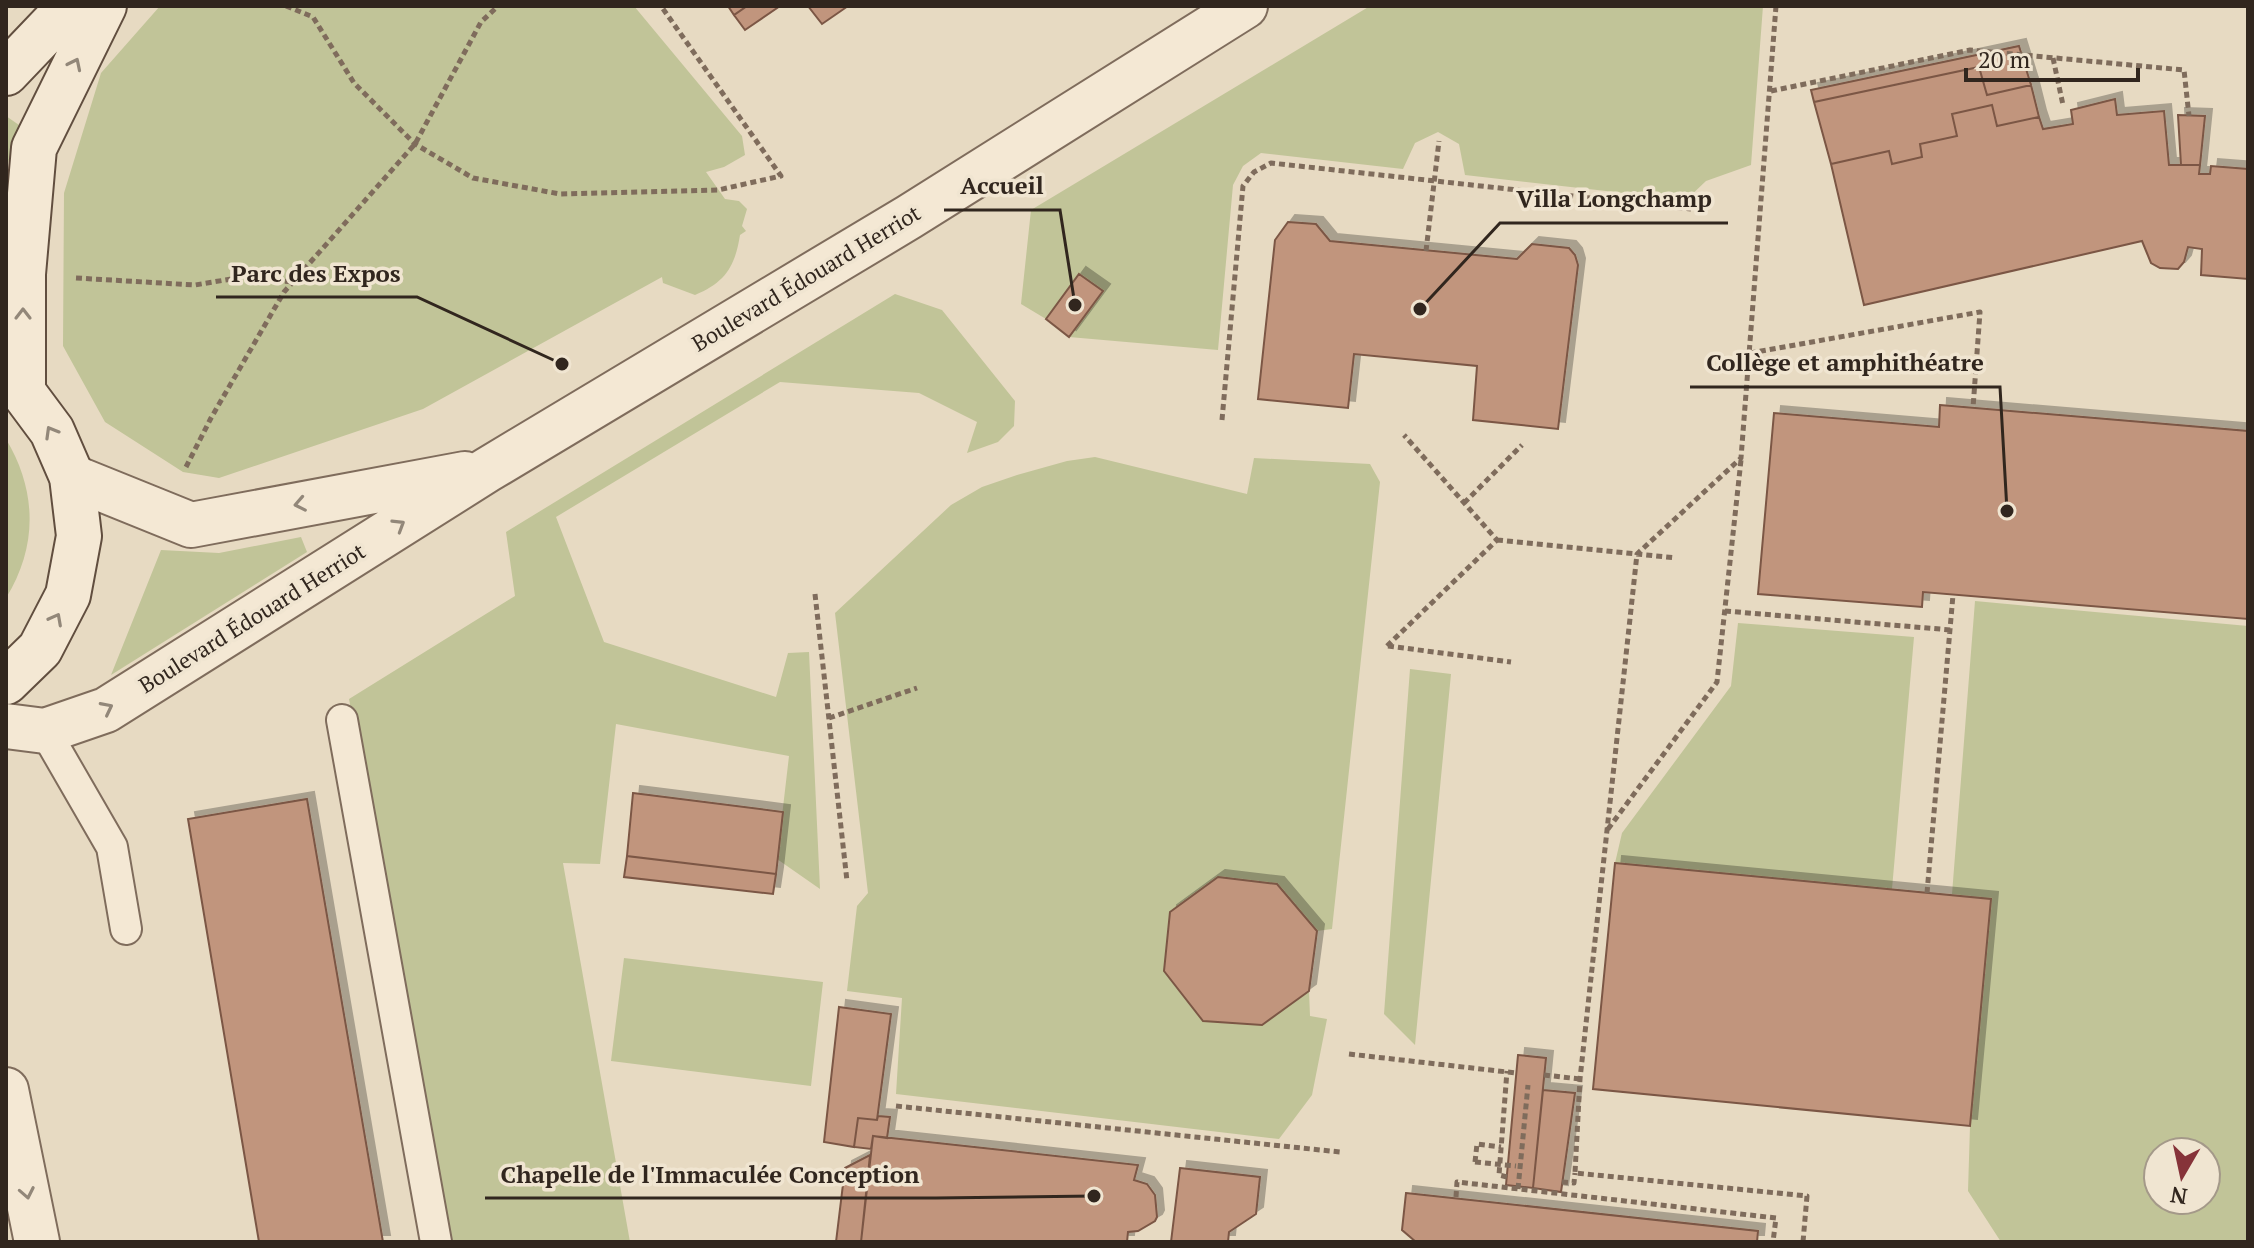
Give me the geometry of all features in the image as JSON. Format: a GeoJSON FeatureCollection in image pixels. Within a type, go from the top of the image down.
{"type":"FeatureCollection","features":[{"type":"Feature","properties":{"kind":"street"},"geometry":{"type":"LineString","coordinates":[[15,58],[70,6]]}},
{"type":"Feature","properties":{"kind":"street"},"geometry":{"type":"LineString","coordinates":[[6,682],[40,649],[68,595],[79,536],[72,477],[52,431],[14,386],[34,148],[104,6]]}},
{"type":"Feature","properties":{"kind":"street","name":"Boulevard Édouard Herriot"},"geometry":{"type":"LineString","coordinates":[[26,729],[106,710],[487,470],[909,217],[1245,6]]}},
{"type":"Feature","properties":{"kind":"street","name":"Boulevard Édouard Herriot"},"geometry":{"type":"LineString","coordinates":[[72,477],[191,525],[487,470]]}},
{"type":"Feature","properties":{"kind":"street"},"geometry":{"type":"LineString","coordinates":[[6,1090],[37,1242]]}},
{"type":"Feature","properties":{"kind":"lane"},"geometry":{"type":"LineString","coordinates":[[342,720],[436,1242]]}},
{"type":"Feature","properties":{"kind":"lane"},"geometry":{"type":"LineString","coordinates":[[26,729],[112,847],[126,929]]}},
{"type":"Feature","properties":{"kind":"path"},"geometry":{"type":"LineString","coordinates":[[286,6],[313,17],[354,83],[415,144],[473,178],[560,194],[718,190],[781,176],[661,6]]}},
{"type":"Feature","properties":{"kind":"path"},"geometry":{"type":"LineString","coordinates":[[169,517],[183,472],[284,292],[415,144],[481,22],[498,6]]}},
{"type":"Feature","properties":{"kind":"path"},"geometry":{"type":"LineString","coordinates":[[1608,829],[1717,682],[1741,458],[1776,6]]}},
{"type":"Feature","properties":{"kind":"path"},"geometry":{"type":"LineString","coordinates":[[1771,91],[1970,50],[2184,70],[2189,116]]}},
{"type":"Feature","properties":{"kind":"path"},"geometry":{"type":"LineString","coordinates":[[2053,58],[2063,105]]}},
{"type":"Feature","properties":{"kind":"path"},"geometry":{"type":"LineString","coordinates":[[1426,251],[1439,141]]}},
{"type":"Feature","properties":{"kind":"path"},"geometry":{"type":"LineString","coordinates":[[1222,420],[1243,186],[1254,172],[1271,163],[1691,209]]}},
{"type":"Feature","properties":{"kind":"path"},"geometry":{"type":"LineString","coordinates":[[23,274],[195,285],[243,277],[293,282]]}},
{"type":"Feature","properties":{"kind":"path"},"geometry":{"type":"LineString","coordinates":[[1750,353],[1980,312],[1973,408]]}},
{"type":"Feature","properties":{"kind":"path"},"geometry":{"type":"LineString","coordinates":[[1404,435],[1497,540],[1676,558]]}},
{"type":"Feature","properties":{"kind":"path"},"geometry":{"type":"LineString","coordinates":[[1464,503],[1522,445]]}},
{"type":"Feature","properties":{"kind":"path"},"geometry":{"type":"LineString","coordinates":[[1562,1182],[1574,1183],[1580,1079],[1637,554],[1741,458]]}},
{"type":"Feature","properties":{"kind":"path"},"geometry":{"type":"LineString","coordinates":[[1497,540],[1387,646],[1511,662]]}},
{"type":"Feature","properties":{"kind":"path"},"geometry":{"type":"LineString","coordinates":[[815,594],[847,881]]}},
{"type":"Feature","properties":{"kind":"path"},"geometry":{"type":"LineString","coordinates":[[1927,893],[1953,595]]}},
{"type":"Feature","properties":{"kind":"path"},"geometry":{"type":"LineString","coordinates":[[1725,611],[1951,630]]}},
{"type":"Feature","properties":{"kind":"path"},"geometry":{"type":"LineString","coordinates":[[829,718],[917,688]]}},
{"type":"Feature","properties":{"kind":"path"},"geometry":{"type":"LineString","coordinates":[[1349,1054],[1516,1073]]}},
{"type":"Feature","properties":{"kind":"path"},"geometry":{"type":"LineString","coordinates":[[1507,1071],[1499,1175],[1507,1177]]}},
{"type":"Feature","properties":{"kind":"path"},"geometry":{"type":"LineString","coordinates":[[1544,1075],[1580,1079]]}},
{"type":"Feature","properties":{"kind":"path"},"geometry":{"type":"LineString","coordinates":[[1518,1189],[1528,1085]]}},
{"type":"Feature","properties":{"kind":"path"},"geometry":{"type":"LineString","coordinates":[[896,1106],[1340,1152]]}},
{"type":"Feature","properties":{"kind":"path"},"geometry":{"type":"LineString","coordinates":[[1501,1147],[1477,1144],[1475,1162],[1518,1166]]}},
{"type":"Feature","properties":{"kind":"path"},"geometry":{"type":"LineString","coordinates":[[1575,1173],[1807,1196],[1803,1242]]}},
{"type":"Feature","properties":{"kind":"path"},"geometry":{"type":"LineString","coordinates":[[1456,1197],[1457,1182],[1776,1218],[1773,1242]]}},
{"type":"Feature","properties":{"kind":"green space"},"geometry":{"type":"Polygon","coordinates":[[[160,6],[634,6],[742,136],[745,155],[724,167],[706,172],[725,199],[739,201],[747,209],[742,226],[746,231],[740,235],[727,272],[695,295],[663,283],[662,277],[423,409],[219,478],[183,472],[105,422],[63,346],[64,193],[101,73],[160,6]]]}},
{"type":"Feature","properties":{"kind":"green space"},"geometry":{"type":"Polygon","coordinates":[[[1370,6],[1763,6],[1751,165],[1706,181],[1686,200],[1465,175],[1459,144],[1438,132],[1415,143],[1403,169],[1261,153],[1243,166],[1233,185],[1218,350],[1069,337],[1103,292],[1079,274],[1046,319],[1021,304],[1031,210],[1370,6]]]}},
{"type":"Feature","properties":{"kind":"green space"},"geometry":{"type":"Polygon","coordinates":[[[6,116],[19,125],[6,170],[6,116]]]}},
{"type":"Feature","properties":{"kind":"green space"},"geometry":{"type":"Polygon","coordinates":[[[895,294],[942,310],[1015,401],[1014,426],[998,442],[967,453],[977,422],[919,393],[780,382],[556,517],[604,642],[776,697],[788,653],[809,652],[820,889],[777,859],[789,756],[616,724],[600,864],[563,863],[630,1242],[448,1242],[349,699],[515,596],[506,532],[895,294]]]}},
{"type":"Feature","properties":{"kind":"green space"},"geometry":{"type":"Polygon","coordinates":[[[6,439],[24,478],[30,518],[24,559],[6,598],[6,439]]]}},
{"type":"Feature","properties":{"kind":"green space"},"geometry":{"type":"Polygon","coordinates":[[[1095,457],[1247,494],[1254,458],[1370,464],[1380,482],[1332,929],[1317,931],[1277,884],[1219,877],[1170,912],[1164,971],[1203,1021],[1262,1025],[1309,991],[1310,1016],[1327,1019],[1312,1095],[1279,1139],[896,1094],[902,998],[847,991],[857,906],[868,893],[835,613],[951,505],[982,487],[1017,475],[1095,457]]]}},
{"type":"Feature","properties":{"kind":"green space"},"geometry":{"type":"Polygon","coordinates":[[[301,537],[307,552],[111,675],[161,550],[219,553],[301,537]]]}},
{"type":"Feature","properties":{"kind":"green space"},"geometry":{"type":"Polygon","coordinates":[[[1975,601],[2248,626],[2248,1242],[2001,1242],[1968,1191],[1970,1126],[1991,899],[1952,894],[1975,601]]]}},
{"type":"Feature","properties":{"kind":"green space"},"geometry":{"type":"Polygon","coordinates":[[[1738,623],[1914,637],[1892,889],[1615,863],[1622,833],[1731,686],[1738,623]]]}},
{"type":"Feature","properties":{"kind":"green space"},"geometry":{"type":"Polygon","coordinates":[[[1410,669],[1451,674],[1415,1045],[1384,1014],[1410,669]]]}},
{"type":"Feature","properties":{"kind":"green space"},"geometry":{"type":"Polygon","coordinates":[[[624,958],[823,982],[811,1086],[611,1061],[624,958]]]}},
{"type":"Feature","properties":{"kind":"building"},"geometry":{"type":"Polygon","coordinates":[[[728,6],[747,6],[734,15],[728,6]]]}},
{"type":"Feature","properties":{"kind":"building"},"geometry":{"type":"Polygon","coordinates":[[[747,6],[780,6],[745,30],[734,15],[747,6]]]}},
{"type":"Feature","properties":{"kind":"building"},"geometry":{"type":"Polygon","coordinates":[[[808,6],[848,6],[822,24],[808,6]]]}},
{"type":"Feature","properties":{"kind":"building"},"geometry":{"type":"Polygon","coordinates":[[[2019,46],[2031,85],[1987,95],[1979,67],[1814,102],[1811,90],[2019,46]]]}},
{"type":"Feature","properties":{"kind":"building"},"geometry":{"type":"Polygon","coordinates":[[[1979,67],[1987,95],[2031,85],[2039,117],[1997,126],[1992,105],[1952,114],[1957,136],[1920,144],[1922,157],[1892,164],[1889,151],[1831,164],[1814,102],[1979,67]]]}},
{"type":"Feature","properties":{"kind":"building"},"geometry":{"type":"Polygon","coordinates":[[[2115,99],[2117,115],[2164,111],[2169,165],[2200,165],[2199,174],[2210,174],[2211,166],[2248,169],[2248,279],[2201,275],[2202,249],[2188,247],[2184,262],[2178,269],[2160,268],[2151,263],[2142,241],[1864,305],[1831,164],[1889,151],[1892,164],[1922,157],[1920,144],[1957,136],[1952,114],[1992,105],[1997,126],[2039,117],[2043,129],[2073,124],[2071,110],[2115,99]]]}},
{"type":"Feature","properties":{"kind":"building"},"geometry":{"type":"Polygon","coordinates":[[[2178,115],[2205,116],[2200,165],[2181,165],[2178,115]]]}},
{"type":"Feature","properties":{"kind":"building"},"geometry":{"type":"Polygon","coordinates":[[[1288,222],[1316,224],[1330,241],[1517,259],[1532,244],[1569,248],[1578,265],[1558,429],[1473,420],[1477,366],[1354,354],[1348,408],[1258,399],[1275,240],[1288,222]]]}},
{"type":"Feature","properties":{"kind":"building"},"geometry":{"type":"Polygon","coordinates":[[[1079,274],[1103,291],[1069,337],[1046,319],[1079,274]]]}},
{"type":"Feature","properties":{"kind":"building"},"geometry":{"type":"Polygon","coordinates":[[[1940,405],[2248,431],[2248,619],[1923,592],[1922,607],[1758,594],[1774,413],[1939,427],[1940,405]]]}},
{"type":"Feature","properties":{"kind":"building"},"geometry":{"type":"Polygon","coordinates":[[[633,793],[783,812],[776,874],[627,856],[633,793]]]}},
{"type":"Feature","properties":{"kind":"building"},"geometry":{"type":"Polygon","coordinates":[[[307,799],[383,1242],[259,1242],[188,819],[307,799]]]}},
{"type":"Feature","properties":{"kind":"building"},"geometry":{"type":"Polygon","coordinates":[[[627,856],[776,874],[773,894],[624,877],[627,856]]]}},
{"type":"Feature","properties":{"kind":"building"},"geometry":{"type":"Polygon","coordinates":[[[1615,863],[1991,899],[1970,1126],[1593,1089],[1615,863]]]}},
{"type":"Feature","properties":{"kind":"building"},"geometry":{"type":"Polygon","coordinates":[[[1218,877],[1277,884],[1317,931],[1309,991],[1262,1025],[1203,1021],[1164,971],[1170,912],[1218,877]]]}},
{"type":"Feature","properties":{"kind":"building"},"geometry":{"type":"Polygon","coordinates":[[[839,1007],[891,1014],[877,1120],[858,1118],[854,1147],[824,1142],[839,1007]]]}},
{"type":"Feature","properties":{"kind":"building"},"geometry":{"type":"Polygon","coordinates":[[[1518,1055],[1546,1058],[1533,1188],[1506,1185],[1518,1055]]]}},
{"type":"Feature","properties":{"kind":"building"},"geometry":{"type":"Polygon","coordinates":[[[1543,1090],[1575,1093],[1561,1192],[1533,1188],[1543,1090]]]}},
{"type":"Feature","properties":{"kind":"building"},"geometry":{"type":"Polygon","coordinates":[[[878,1116],[890,1117],[887,1138],[873,1136],[871,1149],[854,1147],[858,1118],[877,1120],[878,1116]]]}},
{"type":"Feature","properties":{"kind":"building"},"geometry":{"type":"Polygon","coordinates":[[[873,1136],[1138,1165],[1134,1180],[1147,1184],[1155,1195],[1157,1217],[1138,1231],[1128,1232],[1127,1242],[861,1242],[873,1136]]]}},
{"type":"Feature","properties":{"kind":"building"},"geometry":{"type":"Polygon","coordinates":[[[870,1155],[861,1242],[836,1242],[845,1168],[870,1155]]]}},
{"type":"Feature","properties":{"kind":"building"},"geometry":{"type":"Polygon","coordinates":[[[1180,1168],[1260,1177],[1256,1214],[1229,1232],[1228,1242],[1171,1242],[1180,1168]]]}},
{"type":"Feature","properties":{"kind":"building"},"geometry":{"type":"Polygon","coordinates":[[[1406,1193],[1758,1231],[1757,1242],[1416,1242],[1402,1230],[1406,1193]]]}},
{"type":"Feature","properties":{"kind":"place","name":"Accueil"},"geometry":{"type":"Point","coordinates":[1075,305]}},
{"type":"Feature","properties":{"kind":"place","name":"Villa Longchamp"},"geometry":{"type":"Point","coordinates":[1420,309]}},
{"type":"Feature","properties":{"kind":"place","name":"Parc des Expos"},"geometry":{"type":"Point","coordinates":[562,364]}},
{"type":"Feature","properties":{"kind":"place","name":"Collège et amphithéatre"},"geometry":{"type":"Point","coordinates":[2007,511]}},
{"type":"Feature","properties":{"kind":"place","name":"Chapelle de l'Immaculée Conception"},"geometry":{"type":"Point","coordinates":[1094,1196]}}]}
